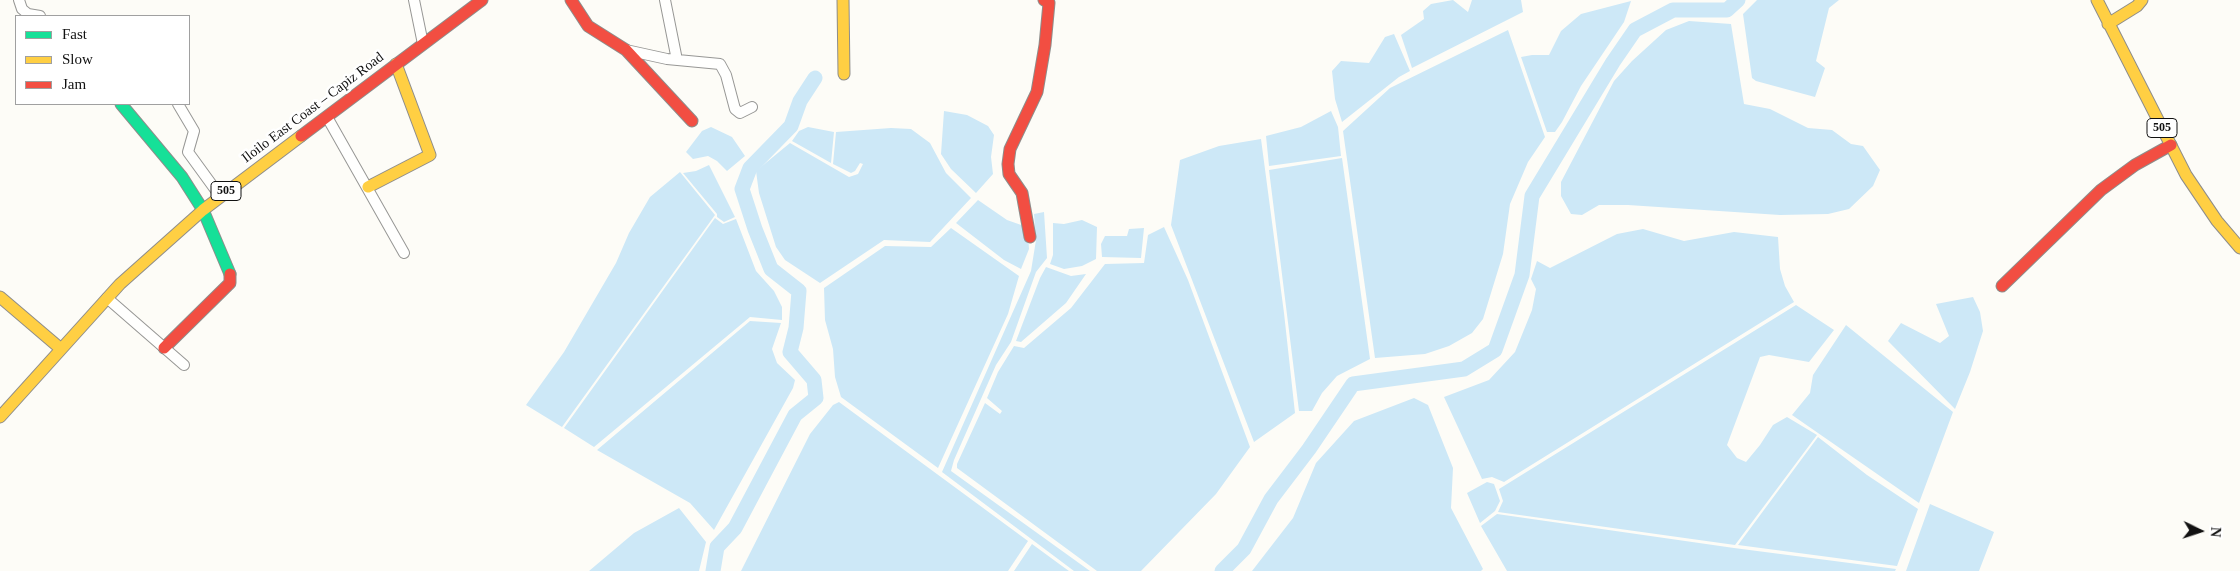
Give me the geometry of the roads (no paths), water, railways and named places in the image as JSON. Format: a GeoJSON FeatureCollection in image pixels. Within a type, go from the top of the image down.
{"type":"FeatureCollection","features":[{"type":"Feature","properties":{"kind":"street"},"geometry":{"type":"LineString","coordinates":[[19,0],[22,9],[28,14],[34,15]]}},
{"type":"Feature","properties":{"kind":"street"},"geometry":{"type":"LineString","coordinates":[[414,0],[424,44]]}},
{"type":"Feature","properties":{"kind":"street","name":"Iloilo East Coast – Capiz Road"},"geometry":{"type":"LineString","coordinates":[[0,417],[107,298],[203,210],[482,0]]}},
{"type":"Feature","properties":{"kind":"street"},"geometry":{"type":"LineString","coordinates":[[571,0],[588,26],[626,50],[692,122]]}},
{"type":"Feature","properties":{"kind":"street"},"geometry":{"type":"LineString","coordinates":[[665,0],[677,60]]}},
{"type":"Feature","properties":{"kind":"street"},"geometry":{"type":"LineString","coordinates":[[843,0],[844,74]]}},
{"type":"Feature","properties":{"kind":"street"},"geometry":{"type":"LineString","coordinates":[[1030,237],[1022,194],[1009,174],[1008,164],[1010,149],[1037,92],[1045,45],[1049,3],[1044,0]]}},
{"type":"Feature","properties":{"kind":"street","name":"505"},"geometry":{"type":"LineString","coordinates":[[2097,0],[2186,175],[2212,213],[2240,248]]}},
{"type":"Feature","properties":{"kind":"street"},"geometry":{"type":"LineString","coordinates":[[2108,24],[2137,6],[2142,0]]}},
{"type":"Feature","properties":{"kind":"street"},"geometry":{"type":"LineString","coordinates":[[626,50],[677,60],[720,64],[726,75],[734,109],[740,114],[752,107]]}},
{"type":"Feature","properties":{"kind":"street"},"geometry":{"type":"LineString","coordinates":[[368,186],[430,155],[396,64]]}},
{"type":"Feature","properties":{"kind":"street"},"geometry":{"type":"LineString","coordinates":[[122,105],[182,177],[203,210],[230,271],[230,283],[164,348]]}},
{"type":"Feature","properties":{"kind":"street"},"geometry":{"type":"LineString","coordinates":[[179,105],[194,131],[188,152],[220,196]]}},
{"type":"Feature","properties":{"kind":"street"},"geometry":{"type":"LineString","coordinates":[[327,117],[368,186],[404,253]]}},
{"type":"Feature","properties":{"kind":"street"},"geometry":{"type":"LineString","coordinates":[[2002,286],[2101,190],[2134,165],[2170,145]]}},
{"type":"Feature","properties":{"kind":"street"},"geometry":{"type":"LineString","coordinates":[[0,297],[61,349]]}},
{"type":"Feature","properties":{"kind":"street"},"geometry":{"type":"LineString","coordinates":[[107,298],[184,365]]}},
{"type":"Feature","properties":{"kind":"water"},"geometry":{"type":"Polygon","coordinates":[[[1453,0],[1468,12],[1472,0],[1521,0],[1523,12],[1412,68],[1401,35],[1424,19],[1423,11],[1431,4],[1453,0]]]}},
{"type":"Feature","properties":{"kind":"water"},"geometry":{"type":"Polygon","coordinates":[[[1757,0],[1839,0],[1829,8],[1816,61],[1825,68],[1815,97],[1756,81],[1752,78],[1743,14],[1757,0]]]}},
{"type":"Feature","properties":{"kind":"water"},"geometry":{"type":"Polygon","coordinates":[[[1631,1],[1624,22],[1581,86],[1562,122],[1555,132],[1547,132],[1521,57],[1549,55],[1561,31],[1581,14],[1631,1]]]}},
{"type":"Feature","properties":{"kind":"water"},"geometry":{"type":"Polygon","coordinates":[[[1689,21],[1731,24],[1744,104],[1770,109],[1808,128],[1832,130],[1851,144],[1863,146],[1880,170],[1873,186],[1849,209],[1828,214],[1780,215],[1628,205],[1599,205],[1582,215],[1571,214],[1561,196],[1561,182],[1614,81],[1632,61],[1666,30],[1689,21]]]}},
{"type":"Feature","properties":{"kind":"water"},"geometry":{"type":"Polygon","coordinates":[[[1508,30],[1545,137],[1528,162],[1510,204],[1503,254],[1483,319],[1472,333],[1449,346],[1425,354],[1375,358],[1343,131],[1390,88],[1508,30]]]}},
{"type":"Feature","properties":{"kind":"water"},"geometry":{"type":"Polygon","coordinates":[[[1394,34],[1410,71],[1399,77],[1342,122],[1335,99],[1332,71],[1341,61],[1369,63],[1385,37],[1394,34]]]}},
{"type":"Feature","properties":{"kind":"water"},"geometry":{"type":"Polygon","coordinates":[[[944,111],[967,115],[988,126],[994,135],[991,157],[993,174],[976,193],[951,169],[941,154],[944,111]]]}},
{"type":"Feature","properties":{"kind":"water"},"geometry":{"type":"Polygon","coordinates":[[[1331,111],[1338,127],[1341,156],[1269,166],[1266,136],[1301,127],[1331,111]]]}},
{"type":"Feature","properties":{"kind":"water"},"geometry":{"type":"Polygon","coordinates":[[[711,127],[732,137],[745,156],[727,171],[717,161],[708,156],[693,159],[686,152],[702,131],[711,127]]]}},
{"type":"Feature","properties":{"kind":"water"},"geometry":{"type":"Polygon","coordinates":[[[808,127],[834,132],[831,163],[792,141],[799,131],[808,127]]]}},
{"type":"Feature","properties":{"kind":"water"},"geometry":{"type":"Polygon","coordinates":[[[891,128],[911,129],[930,143],[946,173],[971,198],[930,242],[884,240],[820,283],[785,260],[776,247],[759,193],[756,171],[790,143],[849,177],[858,174],[863,164],[860,163],[855,171],[851,173],[833,164],[836,132],[891,128]]]}},
{"type":"Feature","properties":{"kind":"water"},"geometry":{"type":"Polygon","coordinates":[[[1261,139],[1295,413],[1254,442],[1171,225],[1180,160],[1219,146],[1261,139]]]}},
{"type":"Feature","properties":{"kind":"water"},"geometry":{"type":"Polygon","coordinates":[[[1342,158],[1370,359],[1337,376],[1322,393],[1312,411],[1299,411],[1269,170],[1342,158]]]}},
{"type":"Feature","properties":{"kind":"water"},"geometry":{"type":"Polygon","coordinates":[[[709,165],[735,217],[724,222],[717,217],[717,214],[683,173],[696,171],[709,165]]]}},
{"type":"Feature","properties":{"kind":"water"},"geometry":{"type":"Polygon","coordinates":[[[680,172],[715,215],[562,427],[526,405],[564,352],[616,263],[629,233],[650,197],[680,172]]]}},
{"type":"Feature","properties":{"kind":"water"},"geometry":{"type":"Polygon","coordinates":[[[978,200],[1007,220],[1024,226],[1028,234],[1029,249],[1021,269],[1004,260],[956,223],[978,200]]]}},
{"type":"Feature","properties":{"kind":"water"},"geometry":{"type":"Polygon","coordinates":[[[1044,212],[1047,258],[1036,272],[1011,342],[996,365],[954,460],[951,471],[1090,571],[1074,571],[942,472],[1031,271],[1036,240],[1034,214],[1044,212]]]}},
{"type":"Feature","properties":{"kind":"water"},"geometry":{"type":"Polygon","coordinates":[[[715,218],[723,224],[736,219],[756,271],[774,291],[782,307],[782,320],[750,317],[594,447],[564,428],[715,218]]]}},
{"type":"Feature","properties":{"kind":"water"},"geometry":{"type":"Polygon","coordinates":[[[1082,220],[1097,227],[1096,259],[1082,266],[1064,269],[1050,264],[1053,255],[1053,223],[1064,224],[1082,220]]]}},
{"type":"Feature","properties":{"kind":"water"},"geometry":{"type":"Polygon","coordinates":[[[1164,227],[1188,280],[1250,447],[1216,494],[1141,571],[1097,571],[957,468],[957,464],[985,403],[1000,414],[1002,411],[987,398],[998,372],[1014,346],[1024,348],[1071,308],[1105,264],[1144,263],[1148,235],[1164,227]]]}},
{"type":"Feature","properties":{"kind":"water"},"geometry":{"type":"Polygon","coordinates":[[[951,228],[1019,276],[1008,314],[938,468],[841,397],[835,377],[833,349],[825,320],[824,288],[885,246],[931,247],[951,228]]]}},
{"type":"Feature","properties":{"kind":"water"},"geometry":{"type":"Polygon","coordinates":[[[1144,228],[1141,258],[1102,257],[1101,244],[1105,236],[1127,236],[1129,229],[1144,228]]]}},
{"type":"Feature","properties":{"kind":"water"},"geometry":{"type":"Polygon","coordinates":[[[1643,229],[1684,241],[1734,232],[1778,237],[1780,269],[1785,286],[1794,302],[1504,482],[1492,477],[1482,479],[1444,397],[1489,380],[1515,352],[1532,310],[1536,289],[1531,279],[1537,261],[1550,268],[1617,234],[1643,229]]]}},
{"type":"Feature","properties":{"kind":"water"},"geometry":{"type":"Polygon","coordinates":[[[1046,267],[1071,276],[1086,274],[1066,303],[1021,342],[1016,341],[1040,278],[1046,267]]]}},
{"type":"Feature","properties":{"kind":"water"},"geometry":{"type":"Polygon","coordinates":[[[1973,297],[1980,312],[1983,331],[1970,372],[1955,409],[1888,341],[1901,323],[1940,343],[1949,336],[1936,304],[1973,297]]]}},
{"type":"Feature","properties":{"kind":"water"},"geometry":{"type":"Polygon","coordinates":[[[1796,305],[1834,330],[1809,362],[1769,355],[1760,357],[1727,445],[1737,458],[1746,462],[1773,425],[1787,417],[1817,435],[1735,545],[1498,512],[1503,501],[1499,489],[1796,305]]]}},
{"type":"Feature","properties":{"kind":"water"},"geometry":{"type":"Polygon","coordinates":[[[750,321],[781,323],[772,349],[777,363],[795,380],[793,388],[714,530],[690,503],[597,450],[750,321]]]}},
{"type":"Feature","properties":{"kind":"water"},"geometry":{"type":"Polygon","coordinates":[[[1846,325],[1953,412],[1919,503],[1792,415],[1810,393],[1813,375],[1846,325]]]}},
{"type":"Feature","properties":{"kind":"water"},"geometry":{"type":"Polygon","coordinates":[[[1414,398],[1428,405],[1453,468],[1451,508],[1483,569],[1481,571],[1252,571],[1293,518],[1316,463],[1354,421],[1414,398]]]}},
{"type":"Feature","properties":{"kind":"water"},"geometry":{"type":"Polygon","coordinates":[[[839,402],[1028,541],[1008,571],[741,571],[810,434],[833,405],[839,402]]]}},
{"type":"Feature","properties":{"kind":"water"},"geometry":{"type":"Polygon","coordinates":[[[1818,437],[1867,475],[1918,509],[1897,566],[1738,545],[1818,437]]]}},
{"type":"Feature","properties":{"kind":"water"},"geometry":{"type":"Polygon","coordinates":[[[1487,482],[1494,484],[1500,501],[1495,511],[1480,523],[1467,493],[1487,482]]]}},
{"type":"Feature","properties":{"kind":"water"},"geometry":{"type":"Polygon","coordinates":[[[1930,504],[1994,532],[1979,571],[1906,571],[1930,504]]]}},
{"type":"Feature","properties":{"kind":"water"},"geometry":{"type":"Polygon","coordinates":[[[679,508],[706,542],[699,571],[589,571],[634,533],[679,508]]]}},
{"type":"Feature","properties":{"kind":"water"},"geometry":{"type":"Polygon","coordinates":[[[1497,514],[1896,569],[1895,571],[1507,571],[1481,526],[1497,514]]]}},
{"type":"Feature","properties":{"kind":"water"},"geometry":{"type":"Polygon","coordinates":[[[1032,544],[1062,566],[1069,571],[1014,571],[1032,544]]]}},
{"type":"Feature","properties":{"kind":"waterway"},"geometry":{"type":"LineString","coordinates":[[1222,571],[1244,549],[1271,499],[1309,449],[1353,384],[1464,369],[1495,350],[1522,275],[1532,196],[1613,62],[1635,30],[1673,10],[1727,10],[1738,0]]}},
{"type":"Feature","properties":{"kind":"waterway"},"geometry":{"type":"LineString","coordinates":[[713,571],[717,547],[735,528],[795,415],[816,398],[814,380],[790,352],[796,328],[799,291],[771,269],[742,189],[750,168],[791,126],[800,101],[815,78]]}}]}
